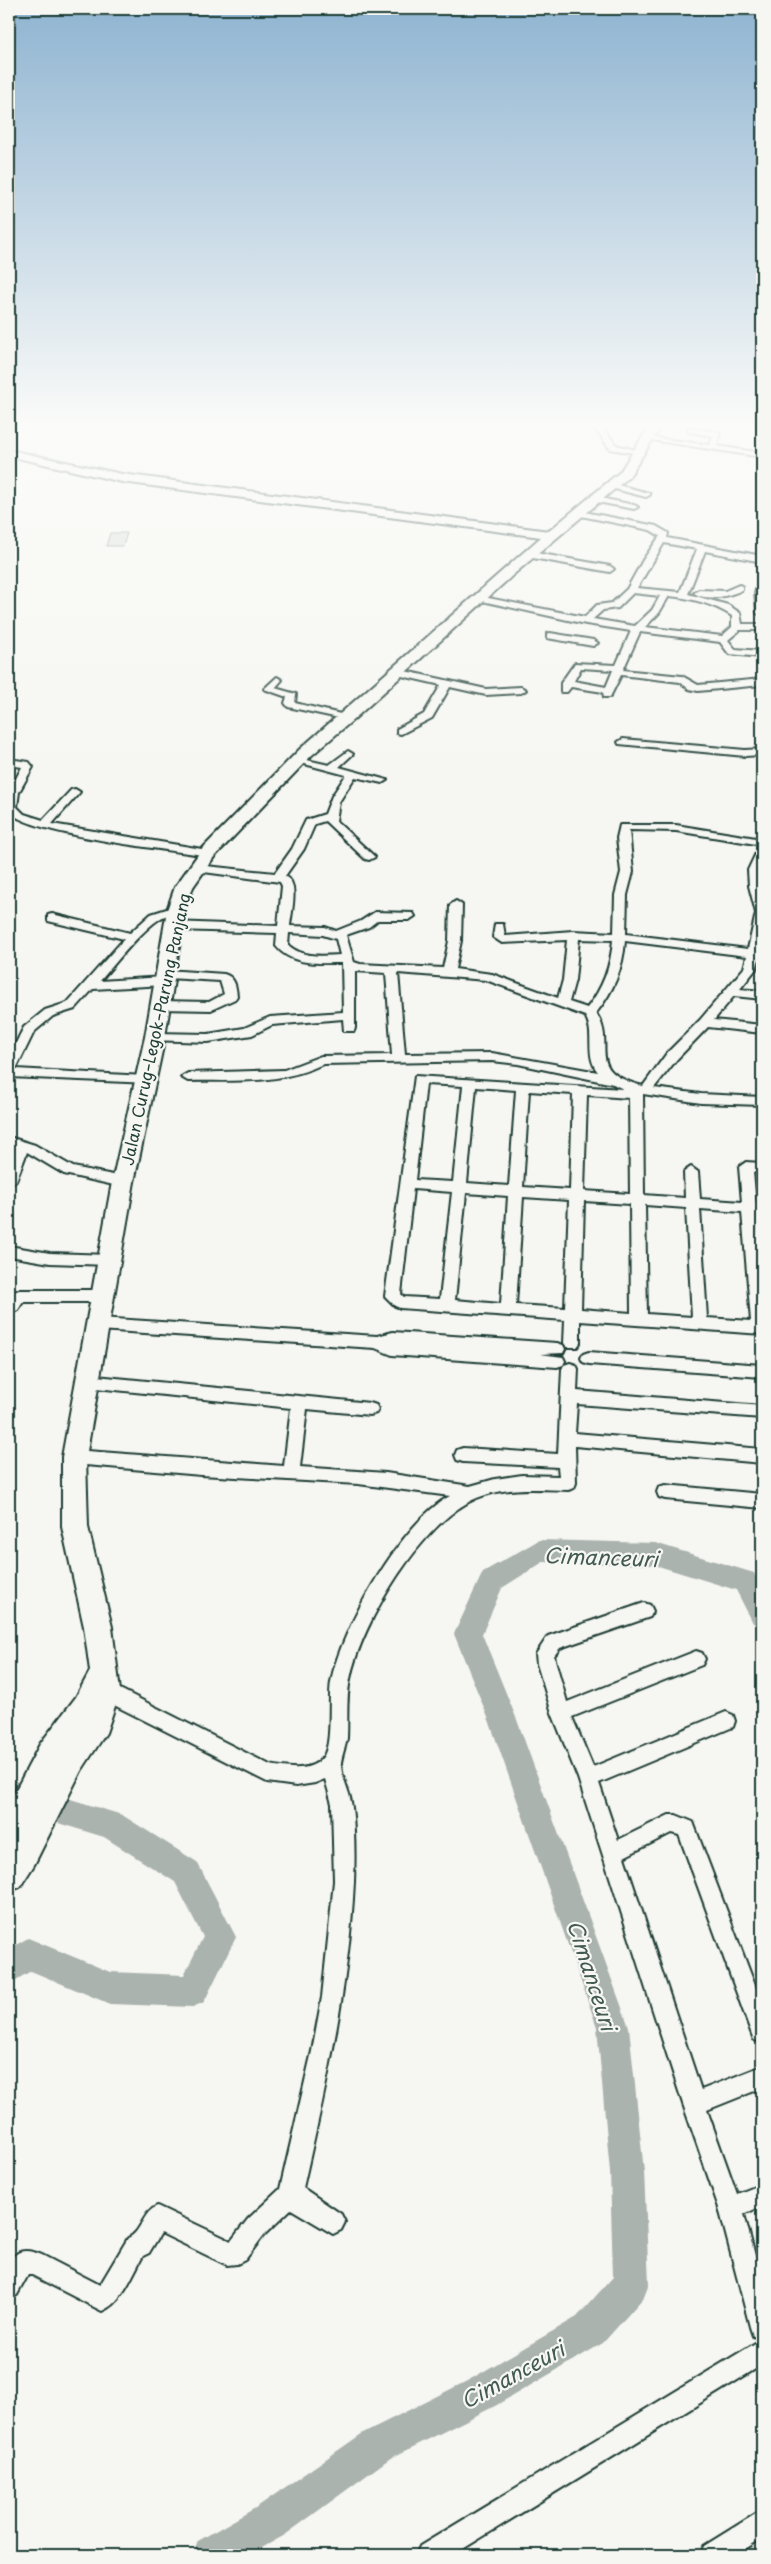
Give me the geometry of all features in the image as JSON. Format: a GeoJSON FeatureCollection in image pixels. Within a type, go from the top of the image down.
{"type":"FeatureCollection","features":[{"type":"Feature","properties":{"kind":"main road","name":"Jalan Curug–Legok–Parung Panjang"},"geometry":{"type":"LineString","coordinates":[[14,1855],[61,1757],[96,1724],[101,1684],[98,1628],[75,1526],[74,1457],[86,1381],[99,1324],[102,1296],[110,1260],[122,1182],[155,1037],[175,918],[184,887],[202,860],[298,761],[478,599],[539,548]]}},
{"type":"Feature","properties":{"kind":"street"},"geometry":{"type":"LineString","coordinates":[[586,621],[600,607],[615,606],[631,590],[647,560],[656,548]]}},
{"type":"Feature","properties":{"kind":"street"},"geometry":{"type":"LineString","coordinates":[[683,595],[702,548],[761,554]]}},
{"type":"Feature","properties":{"kind":"street"},"geometry":{"type":"LineString","coordinates":[[748,550],[761,554]]}},
{"type":"Feature","properties":{"kind":"street"},"geometry":{"type":"LineString","coordinates":[[530,555],[610,569]]}},
{"type":"Feature","properties":{"kind":"street"},"geometry":{"type":"LineString","coordinates":[[762,582],[760,593],[762,613]]}},
{"type":"Feature","properties":{"kind":"street"},"geometry":{"type":"LineString","coordinates":[[694,598],[700,593],[726,594],[739,588]]}},
{"type":"Feature","properties":{"kind":"street"},"geometry":{"type":"LineString","coordinates":[[478,599],[636,630],[723,639],[730,636],[737,627],[737,615],[725,607],[683,595],[665,595],[631,590]]}},
{"type":"Feature","properties":{"kind":"street"},"geometry":{"type":"LineString","coordinates":[[665,595],[656,611],[636,630],[618,670],[608,693],[565,687],[576,666],[580,665],[618,670],[688,680],[692,687],[698,688],[762,682]]}},
{"type":"Feature","properties":{"kind":"street"},"geometry":{"type":"LineString","coordinates":[[567,617],[547,639],[593,643]]}},
{"type":"Feature","properties":{"kind":"street"},"geometry":{"type":"LineString","coordinates":[[737,627],[762,627]]}},
{"type":"Feature","properties":{"kind":"street"},"geometry":{"type":"LineString","coordinates":[[723,639],[734,653],[762,654]]}},
{"type":"Feature","properties":{"kind":"street"},"geometry":{"type":"LineString","coordinates":[[396,672],[486,692],[521,690]]}},
{"type":"Feature","properties":{"kind":"street"},"geometry":{"type":"LineString","coordinates":[[277,680],[269,689],[293,696],[291,704],[348,717]]}},
{"type":"Feature","properties":{"kind":"street"},"geometry":{"type":"LineString","coordinates":[[401,731],[428,716],[447,684]]}},
{"type":"Feature","properties":{"kind":"street"},"geometry":{"type":"LineString","coordinates":[[623,742],[745,753],[762,752]]}},
{"type":"Feature","properties":{"kind":"street"},"geometry":{"type":"LineString","coordinates":[[332,768],[348,754]]}},
{"type":"Feature","properties":{"kind":"street"},"geometry":{"type":"LineString","coordinates":[[298,761],[382,780]]}},
{"type":"Feature","properties":{"kind":"street"},"geometry":{"type":"LineString","coordinates":[[9,762],[25,764],[28,767],[14,792],[11,808],[20,816],[45,825],[285,880],[288,886],[282,946],[297,957],[348,962],[358,968],[448,972],[497,979],[589,1013],[596,1022],[598,1063],[606,1074],[616,1080]]}},
{"type":"Feature","properties":{"kind":"street"},"geometry":{"type":"LineString","coordinates":[[353,774],[335,798],[330,816],[332,823],[369,857]]}},
{"type":"Feature","properties":{"kind":"street"},"geometry":{"type":"LineString","coordinates":[[45,825],[76,792]]}},
{"type":"Feature","properties":{"kind":"street"},"geometry":{"type":"LineString","coordinates":[[278,877],[298,849],[310,822],[330,816]]}},
{"type":"Feature","properties":{"kind":"street"},"geometry":{"type":"LineString","coordinates":[[589,1013],[604,993],[616,970],[622,893],[627,875],[623,847],[624,827],[676,828],[762,842]]}},
{"type":"Feature","properties":{"kind":"street"},"geometry":{"type":"LineString","coordinates":[[646,1089],[672,1056],[705,1023],[750,969],[762,913],[762,903],[754,875],[762,853]]}},
{"type":"Feature","properties":{"kind":"street"},"geometry":{"type":"LineString","coordinates":[[448,972],[455,941],[456,905]]}},
{"type":"Feature","properties":{"kind":"street"},"geometry":{"type":"LineString","coordinates":[[145,1080],[9,1072],[29,1030],[49,1013],[71,1006],[132,937],[140,932],[157,913],[175,918],[285,931],[325,931],[338,934],[365,924],[375,916],[409,916]]}},
{"type":"Feature","properties":{"kind":"street"},"geometry":{"type":"LineString","coordinates":[[52,918],[132,937]]}},
{"type":"Feature","properties":{"kind":"street"},"geometry":{"type":"LineString","coordinates":[[499,928],[501,939],[538,940],[546,936],[619,937],[754,953]]}},
{"type":"Feature","properties":{"kind":"street"},"geometry":{"type":"LineString","coordinates":[[155,1037],[208,1038],[247,1032],[270,1022],[349,1022],[348,962],[343,940],[338,934]]}},
{"type":"Feature","properties":{"kind":"street"},"geometry":{"type":"LineString","coordinates":[[563,1002],[569,980],[571,936]]}},
{"type":"Feature","properties":{"kind":"street"},"geometry":{"type":"LineString","coordinates":[[392,971],[399,1060]]}},
{"type":"Feature","properties":{"kind":"street"},"geometry":{"type":"LineString","coordinates":[[90,985],[165,977],[224,978],[229,983],[231,996],[211,1006],[161,1005]]}},
{"type":"Feature","properties":{"kind":"street"},"geometry":{"type":"LineString","coordinates":[[729,992],[762,995]]}},
{"type":"Feature","properties":{"kind":"street"},"geometry":{"type":"LineString","coordinates":[[705,1023],[762,1029]]}},
{"type":"Feature","properties":{"kind":"street"},"geometry":{"type":"LineString","coordinates":[[188,1077],[284,1074],[298,1071],[321,1060],[506,1058],[616,1080],[686,1099],[762,1101]]}},
{"type":"Feature","properties":{"kind":"street"},"geometry":{"type":"LineString","coordinates":[[639,1319],[636,1094],[420,1079],[393,1296],[400,1302],[761,1328],[756,1207],[746,1167],[762,1168]]}},
{"type":"Feature","properties":{"kind":"street"},"geometry":{"type":"LineString","coordinates":[[447,1305],[470,1082]]}},
{"type":"Feature","properties":{"kind":"street"},"geometry":{"type":"LineString","coordinates":[[508,1309],[523,1086]]}},
{"type":"Feature","properties":{"kind":"street"},"geometry":{"type":"LineString","coordinates":[[572,1343],[580,1090]]}},
{"type":"Feature","properties":{"kind":"street"},"geometry":{"type":"LineString","coordinates":[[9,1142],[24,1145],[69,1171],[122,1182]]}},
{"type":"Feature","properties":{"kind":"street"},"geometry":{"type":"LineString","coordinates":[[9,1181],[24,1145]]}},
{"type":"Feature","properties":{"kind":"street"},"geometry":{"type":"LineString","coordinates":[[691,1172],[700,1324]]}},
{"type":"Feature","properties":{"kind":"street"},"geometry":{"type":"LineString","coordinates":[[407,1184],[756,1207]]}},
{"type":"Feature","properties":{"kind":"street"},"geometry":{"type":"LineString","coordinates":[[9,1251],[50,1258],[110,1260]]}},
{"type":"Feature","properties":{"kind":"street"},"geometry":{"type":"LineString","coordinates":[[9,1308],[14,1306],[20,1296],[102,1296]]}},
{"type":"Feature","properties":{"kind":"street"},"geometry":{"type":"LineString","coordinates":[[99,1324],[377,1342],[392,1349],[561,1360],[583,1367],[589,1358]]}},
{"type":"Feature","properties":{"kind":"street"},"geometry":{"type":"LineString","coordinates":[[101,1684],[267,1773],[290,1778],[323,1771],[331,1764],[338,1742],[341,1679],[359,1630],[393,1566],[428,1519],[457,1499],[470,1493],[521,1482],[568,1483],[566,1461],[569,1397],[561,1360],[564,1344],[572,1343],[586,1350],[589,1358]]}},
{"type":"Feature","properties":{"kind":"street"},"geometry":{"type":"LineString","coordinates":[[589,1358],[762,1371]]}},
{"type":"Feature","properties":{"kind":"street"},"geometry":{"type":"LineString","coordinates":[[86,1381],[370,1410]]}},
{"type":"Feature","properties":{"kind":"street"},"geometry":{"type":"LineString","coordinates":[[569,1397],[762,1412]]}},
{"type":"Feature","properties":{"kind":"street"},"geometry":{"type":"LineString","coordinates":[[291,1474],[300,1403]]}},
{"type":"Feature","properties":{"kind":"street"},"geometry":{"type":"LineString","coordinates":[[567,1439],[762,1456]]}},
{"type":"Feature","properties":{"kind":"street"},"geometry":{"type":"LineString","coordinates":[[463,1455],[566,1461]]}},
{"type":"Feature","properties":{"kind":"street"},"geometry":{"type":"LineString","coordinates":[[74,1457],[175,1467],[381,1479],[431,1485],[470,1493]]}},
{"type":"Feature","properties":{"kind":"street"},"geometry":{"type":"LineString","coordinates":[[664,1492],[762,1501]]}},
{"type":"Feature","properties":{"kind":"street"},"geometry":{"type":"LineString","coordinates":[[644,1611],[561,1639],[548,1647],[545,1654],[546,1664],[561,1713],[588,1778],[694,2104],[731,2208],[762,2327]]}},
{"type":"Feature","properties":{"kind":"street"},"geometry":{"type":"LineString","coordinates":[[561,1713],[696,1658]]}},
{"type":"Feature","properties":{"kind":"street"},"geometry":{"type":"LineString","coordinates":[[588,1778],[726,1721]]}},
{"type":"Feature","properties":{"kind":"street"},"geometry":{"type":"LineString","coordinates":[[9,2287],[22,2263],[34,2264],[102,2299],[109,2293],[136,2246],[141,2245],[157,2218],[227,2253],[237,2252],[256,2227],[292,2193],[306,2120],[317,2084],[330,2015],[344,1881],[342,1804],[331,1764]]}},
{"type":"Feature","properties":{"kind":"street"},"geometry":{"type":"LineString","coordinates":[[612,1853],[669,1824],[676,1824],[686,1829],[762,2032]]}},
{"type":"Feature","properties":{"kind":"street"},"geometry":{"type":"LineString","coordinates":[[694,2104],[762,2077]]}},
{"type":"Feature","properties":{"kind":"street"},"geometry":{"type":"LineString","coordinates":[[292,2193],[296,2199],[333,2222]]}},
{"type":"Feature","properties":{"kind":"street"},"geometry":{"type":"LineString","coordinates":[[731,2208],[762,2195]]}},
{"type":"Feature","properties":{"kind":"street"},"geometry":{"type":"LineString","coordinates":[[429,2555],[762,2351]]}},
{"type":"Feature","properties":{"kind":"street"},"geometry":{"type":"LineString","coordinates":[[713,2555],[762,2523]]}},
{"type":"Feature","properties":{"kind":"waterway","name":"Cimanceuri"},"geometry":{"type":"LineString","coordinates":[[212,2555],[271,2521],[376,2446],[482,2393],[590,2330],[631,2284],[627,2172],[613,2027],[566,1891],[523,1780],[503,1720],[468,1634],[492,1580],[539,1551],[655,1554],[745,1581],[762,1615]]}},
{"type":"Feature","properties":{"kind":"waterway","name":"Cimanceuri"},"geometry":{"type":"LineString","coordinates":[[9,1794],[112,1825],[186,1872],[220,1937],[193,1991],[110,1988],[28,1954],[9,1968]]}}]}
